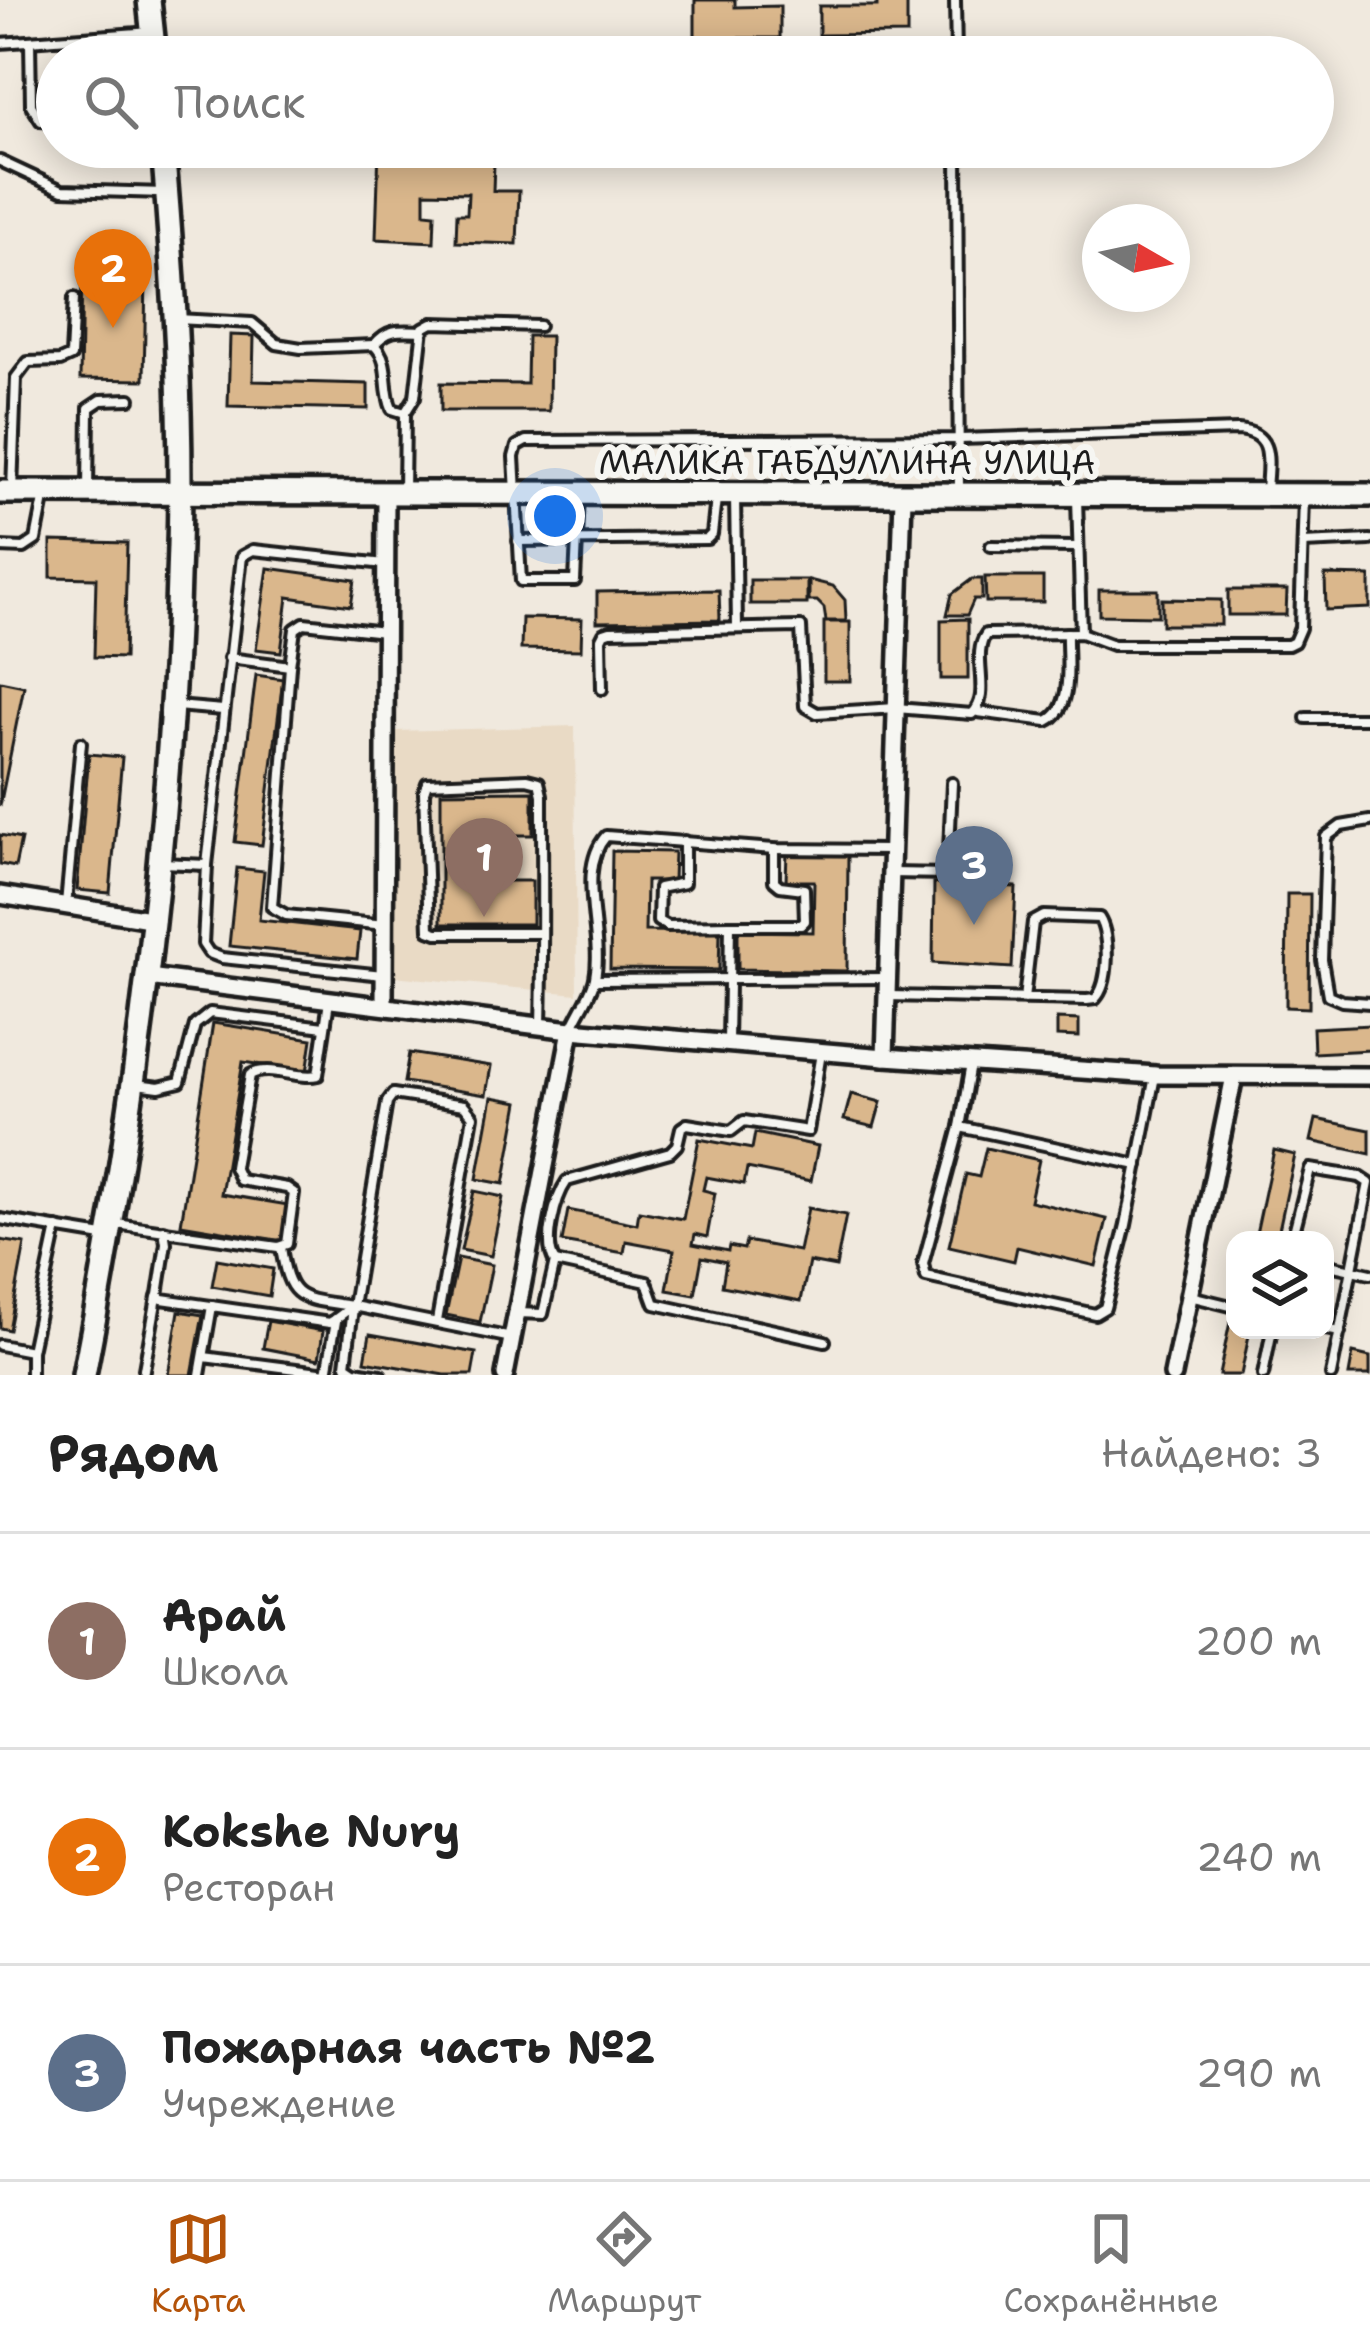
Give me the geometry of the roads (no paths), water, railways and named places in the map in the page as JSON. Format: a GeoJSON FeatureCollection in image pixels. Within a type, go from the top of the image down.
{"type":"FeatureCollection","features":[{"type":"Feature","properties":{"kind":"street"},"geometry":{"type":"LineString","coordinates":[[149,0],[153,36]]}},
{"type":"Feature","properties":{"kind":"street"},"geometry":{"type":"LineString","coordinates":[[84,1375],[135,1084],[156,920],[171,706],[180,492],[164,168]]}},
{"type":"Feature","properties":{"kind":"street","name":"МАЛИКА ГАБДУЛЛИНА УЛИЦА"},"geometry":{"type":"LineString","coordinates":[[6,493],[1370,495]]}},
{"type":"Feature","properties":{"kind":"street"},"geometry":{"type":"LineString","coordinates":[[384,1006],[386,564],[395,494]]}},
{"type":"Feature","properties":{"kind":"street"},"geometry":{"type":"LineString","coordinates":[[884,1057],[902,496]]}},
{"type":"Feature","properties":{"kind":"street"},"geometry":{"type":"LineString","coordinates":[[0,895],[156,920]]}},
{"type":"Feature","properties":{"kind":"street"},"geometry":{"type":"LineString","coordinates":[[148,977],[571,1030],[821,1052],[1156,1075],[1370,1076]]}},
{"type":"Feature","properties":{"kind":"street"},"geometry":{"type":"LineString","coordinates":[[505,1375],[571,1030]]}},
{"type":"Feature","properties":{"kind":"street"},"geometry":{"type":"LineString","coordinates":[[1173,1375],[1234,1076]]}},
{"type":"Feature","properties":{"kind":"lane"},"geometry":{"type":"LineString","coordinates":[[955,0],[956,36]]}},
{"type":"Feature","properties":{"kind":"lane"},"geometry":{"type":"LineString","coordinates":[[112,36],[153,32]]}},
{"type":"Feature","properties":{"kind":"lane"},"geometry":{"type":"LineString","coordinates":[[30,41],[36,115]]}},
{"type":"Feature","properties":{"kind":"lane"},"geometry":{"type":"LineString","coordinates":[[0,43],[36,41]]}},
{"type":"Feature","properties":{"kind":"lane"},"geometry":{"type":"LineString","coordinates":[[0,160],[62,190],[166,193]]}},
{"type":"Feature","properties":{"kind":"lane"},"geometry":{"type":"LineString","coordinates":[[957,168],[959,496]]}},
{"type":"Feature","properties":{"kind":"lane"},"geometry":{"type":"LineString","coordinates":[[6,493],[16,378],[28,362],[71,356],[74,298]]}},
{"type":"Feature","properties":{"kind":"lane"},"geometry":{"type":"LineString","coordinates":[[175,320],[252,323],[277,344],[289,346],[374,345],[386,366],[392,409],[405,413]]}},
{"type":"Feature","properties":{"kind":"lane"},"geometry":{"type":"LineString","coordinates":[[374,345],[394,330],[421,331],[432,323],[539,326]]}},
{"type":"Feature","properties":{"kind":"lane"},"geometry":{"type":"LineString","coordinates":[[395,494],[405,413],[415,397],[421,331]]}},
{"type":"Feature","properties":{"kind":"lane"},"geometry":{"type":"LineString","coordinates":[[88,493],[89,408],[101,400],[130,399]]}},
{"type":"Feature","properties":{"kind":"lane"},"geometry":{"type":"LineString","coordinates":[[579,494],[575,581],[527,584],[518,575],[515,451],[526,441],[960,440],[1256,431],[1267,458],[1265,496]]}},
{"type":"Feature","properties":{"kind":"lane"},"geometry":{"type":"LineString","coordinates":[[0,548],[24,548],[37,540],[45,493]]}},
{"type":"Feature","properties":{"kind":"lane"},"geometry":{"type":"LineString","coordinates":[[518,541],[707,539],[726,495]]}},
{"type":"Feature","properties":{"kind":"lane"},"geometry":{"type":"LineString","coordinates":[[726,495],[737,626]]}},
{"type":"Feature","properties":{"kind":"lane"},"geometry":{"type":"LineString","coordinates":[[1077,496],[1081,633]]}},
{"type":"Feature","properties":{"kind":"lane"},"geometry":{"type":"LineString","coordinates":[[976,712],[981,702],[983,636],[1081,633],[1113,645],[1294,642],[1300,628],[1304,496]]}},
{"type":"Feature","properties":{"kind":"lane"},"geometry":{"type":"LineString","coordinates":[[1303,544],[1370,540]]}},
{"type":"Feature","properties":{"kind":"lane"},"geometry":{"type":"LineString","coordinates":[[991,546],[1078,547]]}},
{"type":"Feature","properties":{"kind":"lane"},"geometry":{"type":"LineString","coordinates":[[384,975],[222,958],[209,953],[203,944],[207,865],[241,561],[254,550],[386,564]]}},
{"type":"Feature","properties":{"kind":"lane"},"geometry":{"type":"LineString","coordinates":[[385,925],[286,915],[272,907],[295,629],[304,622],[386,632]]}},
{"type":"Feature","properties":{"kind":"lane"},"geometry":{"type":"LineString","coordinates":[[602,689],[604,633],[801,627],[808,710],[896,708],[1047,721],[1064,706],[1067,633]]}},
{"type":"Feature","properties":{"kind":"lane"},"geometry":{"type":"LineString","coordinates":[[229,658],[290,666]]}},
{"type":"Feature","properties":{"kind":"lane"},"geometry":{"type":"LineString","coordinates":[[171,706],[223,710]]}},
{"type":"Feature","properties":{"kind":"lane"},"geometry":{"type":"LineString","coordinates":[[1306,718],[1370,718]]}},
{"type":"Feature","properties":{"kind":"lane"},"geometry":{"type":"LineString","coordinates":[[66,905],[81,743]]}},
{"type":"Feature","properties":{"kind":"lane"},"geometry":{"type":"LineString","coordinates":[[541,1026],[542,933],[542,795],[539,782],[428,783],[424,792],[428,930],[437,934],[542,933]]}},
{"type":"Feature","properties":{"kind":"lane"},"geometry":{"type":"LineString","coordinates":[[890,873],[948,874],[952,783]]}},
{"type":"Feature","properties":{"kind":"lane"},"geometry":{"type":"LineString","coordinates":[[1370,821],[1341,826],[1326,837],[1322,960],[1328,995],[1370,1003]]}},
{"type":"Feature","properties":{"kind":"lane"},"geometry":{"type":"LineString","coordinates":[[571,1030],[595,980],[596,849],[606,836],[774,849],[890,850]]}},
{"type":"Feature","properties":{"kind":"lane"},"geometry":{"type":"LineString","coordinates":[[684,841],[684,883],[659,888],[658,921],[667,926],[803,923],[805,892],[776,884],[774,849]]}},
{"type":"Feature","properties":{"kind":"lane"},"geometry":{"type":"LineString","coordinates":[[160,863],[207,865]]}},
{"type":"Feature","properties":{"kind":"lane"},"geometry":{"type":"LineString","coordinates":[[886,996],[1087,1000],[1100,995],[1104,984],[1105,926],[1099,918],[1044,916],[1033,922],[1024,998]]}},
{"type":"Feature","properties":{"kind":"lane"},"geometry":{"type":"LineString","coordinates":[[728,1044],[730,925]]}},
{"type":"Feature","properties":{"kind":"lane"},"geometry":{"type":"LineString","coordinates":[[595,980],[887,978]]}},
{"type":"Feature","properties":{"kind":"lane"},"geometry":{"type":"LineString","coordinates":[[0,1219],[57,1228],[164,1230],[281,1247],[289,1240],[294,1193],[240,1180],[234,1172],[249,1080],[260,1070],[315,1077],[329,1000]]}},
{"type":"Feature","properties":{"kind":"lane"},"geometry":{"type":"LineString","coordinates":[[135,1084],[159,1087],[180,1082],[195,1024],[210,1012],[324,1027]]}},
{"type":"Feature","properties":{"kind":"lane"},"geometry":{"type":"LineString","coordinates":[[543,1175],[567,1181],[670,1152],[686,1124],[731,1131],[744,1120],[808,1131],[821,1052]]}},
{"type":"Feature","properties":{"kind":"lane"},"geometry":{"type":"LineString","coordinates":[[971,1064],[960,1126],[923,1264],[926,1277],[1095,1314],[1105,1308],[1156,1075]]}},
{"type":"Feature","properties":{"kind":"lane"},"geometry":{"type":"LineString","coordinates":[[381,1375],[346,1365],[387,1102],[393,1094],[464,1106],[473,1116],[436,1322]]}},
{"type":"Feature","properties":{"kind":"lane"},"geometry":{"type":"LineString","coordinates":[[960,1126],[1138,1165]]}},
{"type":"Feature","properties":{"kind":"lane"},"geometry":{"type":"LineString","coordinates":[[1294,1231],[1310,1169],[1364,1179],[1369,1195],[1330,1375]]}},
{"type":"Feature","properties":{"kind":"lane"},"geometry":{"type":"LineString","coordinates":[[516,1313],[543,1314],[555,1262],[549,1250],[567,1181]]}},
{"type":"Feature","properties":{"kind":"lane"},"geometry":{"type":"LineString","coordinates":[[31,1375],[31,1351],[57,1228]]}},
{"type":"Feature","properties":{"kind":"lane"},"geometry":{"type":"LineString","coordinates":[[142,1375],[166,1243],[164,1230]]}},
{"type":"Feature","properties":{"kind":"lane"},"geometry":{"type":"LineString","coordinates":[[281,1247],[294,1293],[512,1338]]}},
{"type":"Feature","properties":{"kind":"lane"},"geometry":{"type":"LineString","coordinates":[[555,1262],[647,1282],[655,1304],[825,1341]]}},
{"type":"Feature","properties":{"kind":"lane"},"geometry":{"type":"LineString","coordinates":[[1334,1266],[1370,1274]]}},
{"type":"Feature","properties":{"kind":"lane"},"geometry":{"type":"LineString","coordinates":[[158,1295],[336,1321]]}},
{"type":"Feature","properties":{"kind":"lane"},"geometry":{"type":"LineString","coordinates":[[1190,1295],[1226,1305]]}},
{"type":"Feature","properties":{"kind":"lane"},"geometry":{"type":"LineString","coordinates":[[200,1375],[212,1306]]}},
{"type":"Feature","properties":{"kind":"lane"},"geometry":{"type":"LineString","coordinates":[[204,1358],[327,1373],[336,1321],[353,1306]]}},
{"type":"Feature","properties":{"kind":"lane"},"geometry":{"type":"LineString","coordinates":[[1334,1331],[1340,1332]]}},
{"type":"Feature","properties":{"kind":"lane"},"geometry":{"type":"LineString","coordinates":[[1263,1375],[1270,1339]]}},
{"type":"Feature","properties":{"kind":"lane"},"geometry":{"type":"LineString","coordinates":[[0,1345],[31,1351]]}},
{"type":"Feature","properties":{"kind":"place","name":"Kokshe Nury"},"geometry":{"type":"Point","coordinates":[113,328]}},
{"type":"Feature","properties":{"kind":"place","name":"Арай"},"geometry":{"type":"Point","coordinates":[484,917]}},
{"type":"Feature","properties":{"kind":"place","name":"Пожарная часть №2"},"geometry":{"type":"Point","coordinates":[974,925]}}]}
